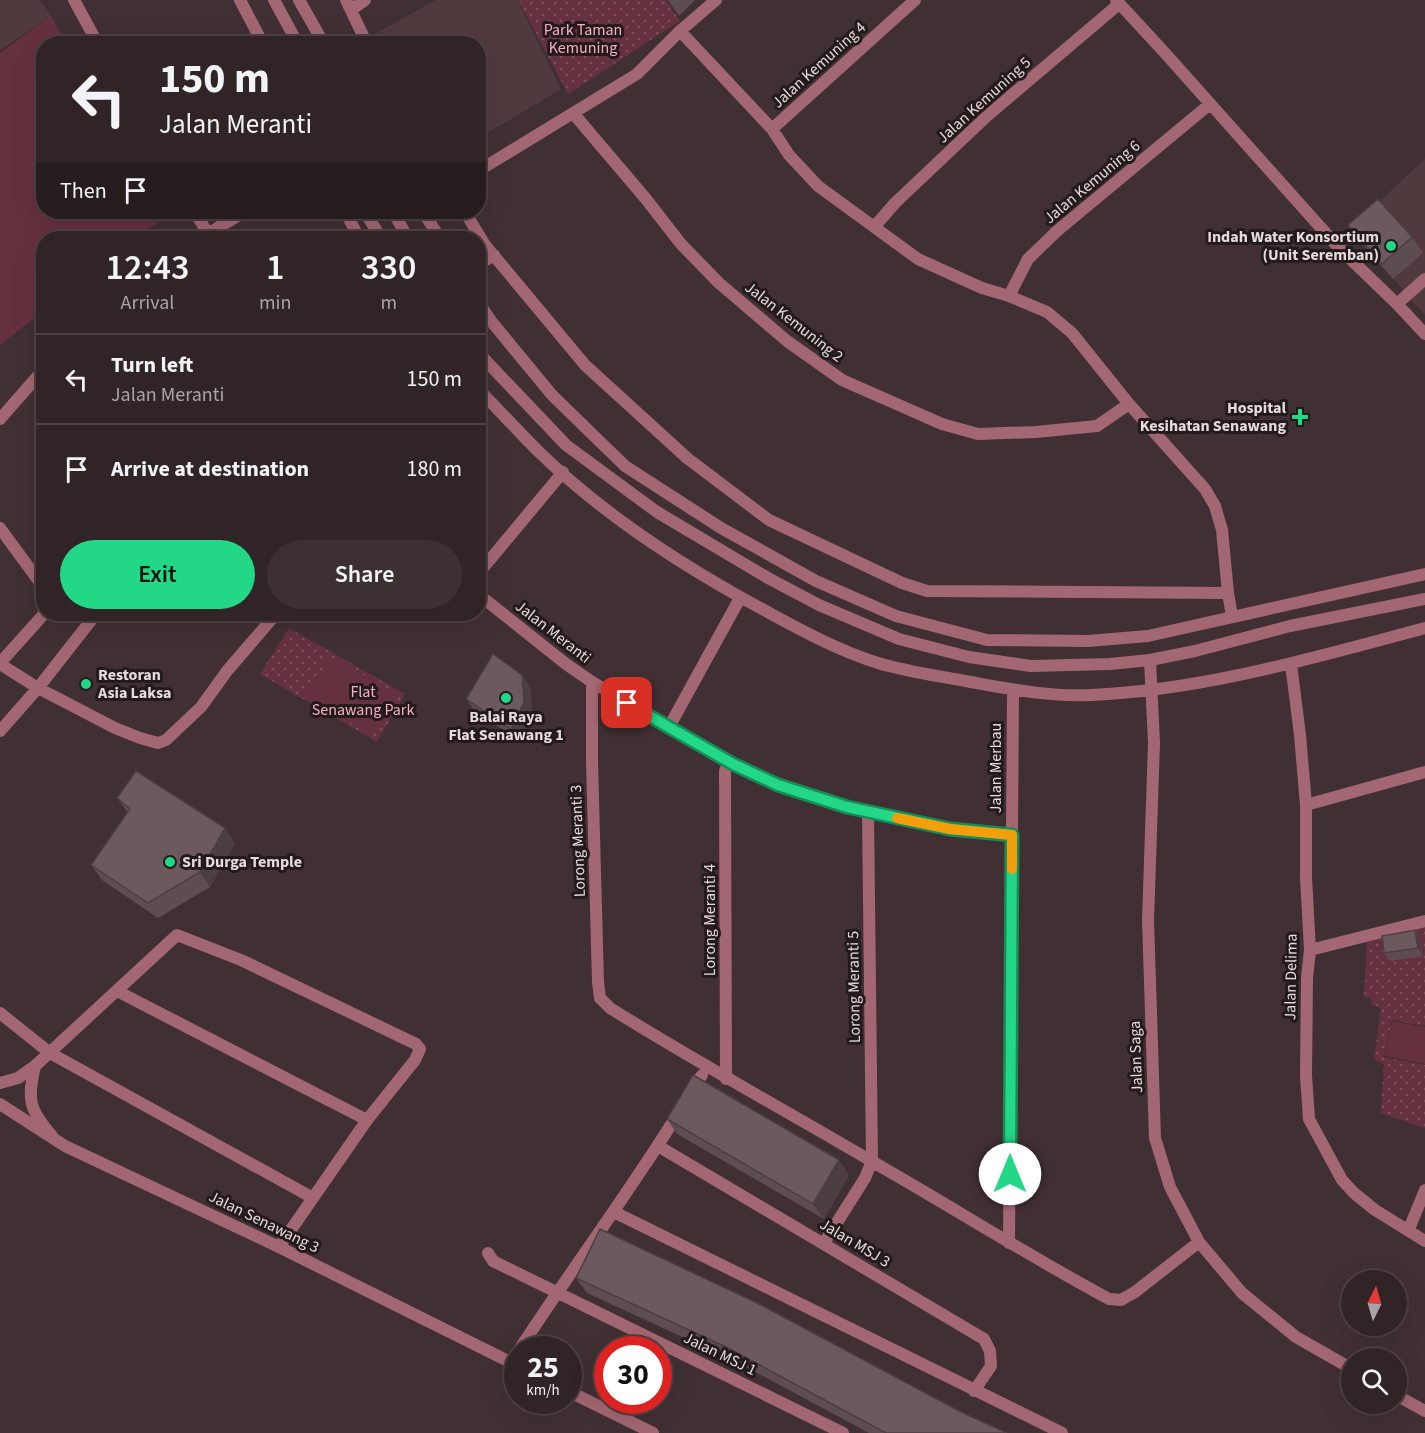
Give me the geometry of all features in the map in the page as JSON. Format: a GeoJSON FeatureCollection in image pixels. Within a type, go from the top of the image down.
{"type":"FeatureCollection","features":[{"type":"Feature","properties":{"kind":"street"},"geometry":{"type":"LineString","coordinates":[[74,0],[94,36]]}},
{"type":"Feature","properties":{"kind":"street"},"geometry":{"type":"LineString","coordinates":[[240,0],[259,36]]}},
{"type":"Feature","properties":{"kind":"street"},"geometry":{"type":"LineString","coordinates":[[274,0],[294,36]]}},
{"type":"Feature","properties":{"kind":"street"},"geometry":{"type":"LineString","coordinates":[[299,0],[319,36]]}},
{"type":"Feature","properties":{"kind":"street"},"geometry":{"type":"LineString","coordinates":[[363,36],[348,5],[365,0]]}},
{"type":"Feature","properties":{"kind":"street"},"geometry":{"type":"LineString","coordinates":[[486,166],[637,74],[680,31],[716,0]]}},
{"type":"Feature","properties":{"kind":"street","name":"Jalan Kemuning 4"},"geometry":{"type":"LineString","coordinates":[[772,129],[915,0]]}},
{"type":"Feature","properties":{"kind":"street"},"geometry":{"type":"LineString","coordinates":[[1118,2],[1339,248],[1425,334]]}},
{"type":"Feature","properties":{"kind":"street","name":"Jalan Kemuning 5"},"geometry":{"type":"LineString","coordinates":[[875,226],[895,203],[987,116],[1118,2]]}},
{"type":"Feature","properties":{"kind":"street"},"geometry":{"type":"LineString","coordinates":[[680,31],[772,129],[789,155],[808,177],[918,259],[982,288],[1009,296],[1047,312],[1072,333],[1129,404],[1205,489],[1215,506],[1222,530],[1232,616]]}},
{"type":"Feature","properties":{"kind":"street","name":"Jalan Kemuning 6"},"geometry":{"type":"LineString","coordinates":[[1009,296],[1028,260],[1050,238],[1210,104]]}},
{"type":"Feature","properties":{"kind":"street","name":"Jalan Kemuning 2"},"geometry":{"type":"LineString","coordinates":[[573,114],[646,199],[681,244],[719,283],[787,341],[842,380],[942,424],[978,435],[1097,426],[1129,404]]}},
{"type":"Feature","properties":{"kind":"street"},"geometry":{"type":"LineString","coordinates":[[212,231],[232,219]]}},
{"type":"Feature","properties":{"kind":"street"},"geometry":{"type":"LineString","coordinates":[[486,250],[494,255],[585,365],[687,458],[769,520],[902,583],[927,591],[1228,593]]}},
{"type":"Feature","properties":{"kind":"street"},"geometry":{"type":"LineString","coordinates":[[486,260],[494,255]]}},
{"type":"Feature","properties":{"kind":"street"},"geometry":{"type":"LineString","coordinates":[[1397,304],[1425,279]]}},
{"type":"Feature","properties":{"kind":"street"},"geometry":{"type":"LineString","coordinates":[[486,314],[552,395],[625,466],[721,528],[816,581],[896,616],[987,640],[1088,641],[1148,636],[1425,574]]}},
{"type":"Feature","properties":{"kind":"street"},"geometry":{"type":"LineString","coordinates":[[486,361],[567,445],[657,512],[768,578],[819,605],[899,639],[969,657],[1031,666],[1110,664],[1150,660],[1195,651],[1290,626],[1425,599]]}},
{"type":"Feature","properties":{"kind":"street"},"geometry":{"type":"LineString","coordinates":[[0,419],[36,378]]}},
{"type":"Feature","properties":{"kind":"street"},"geometry":{"type":"LineString","coordinates":[[486,397],[538,451],[598,504],[651,543],[740,598],[822,642],[879,663],[1013,690],[1080,695],[1152,690],[1291,664],[1425,628]]}},
{"type":"Feature","properties":{"kind":"street"},"geometry":{"type":"LineString","coordinates":[[486,564],[563,472]]}},
{"type":"Feature","properties":{"kind":"street"},"geometry":{"type":"LineString","coordinates":[[0,528],[36,577]]}},
{"type":"Feature","properties":{"kind":"street"},"geometry":{"type":"LineString","coordinates":[[669,727],[740,598]]}},
{"type":"Feature","properties":{"kind":"street","name":"Jalan Meranti"},"geometry":{"type":"LineString","coordinates":[[486,600],[592,682],[729,762],[778,785],[868,812],[950,829],[1012,835]]}},
{"type":"Feature","properties":{"kind":"street"},"geometry":{"type":"LineString","coordinates":[[38,621],[0,663],[38,688],[115,728],[158,743],[166,740],[201,707],[227,671],[270,621]]}},
{"type":"Feature","properties":{"kind":"street"},"geometry":{"type":"LineString","coordinates":[[0,731],[38,688],[91,621]]}},
{"type":"Feature","properties":{"kind":"street","name":"Jalan Saga"},"geometry":{"type":"LineString","coordinates":[[1150,660],[1154,743],[1148,901],[1155,1138],[1170,1187],[1198,1242],[1242,1293],[1296,1337],[1341,1363]]}},
{"type":"Feature","properties":{"kind":"street","name":"Jalan Delima"},"geometry":{"type":"LineString","coordinates":[[1291,664],[1306,805],[1306,877],[1310,950],[1307,978],[1306,1076],[1309,1119],[1342,1180],[1354,1193],[1375,1210],[1425,1240]]}},
{"type":"Feature","properties":{"kind":"street","name":"Lorong Meranti 3"},"geometry":{"type":"LineString","coordinates":[[592,682],[592,762],[600,998],[610,1008],[726,1079]]}},
{"type":"Feature","properties":{"kind":"street","name":"Jalan Merbau"},"geometry":{"type":"LineString","coordinates":[[1009,1243],[1013,690]]}},
{"type":"Feature","properties":{"kind":"street","name":"Lorong Meranti 4"},"geometry":{"type":"LineString","coordinates":[[726,1079],[725,771],[729,762]]}},
{"type":"Feature","properties":{"kind":"street"},"geometry":{"type":"LineString","coordinates":[[1306,805],[1425,772]]}},
{"type":"Feature","properties":{"kind":"street","name":"Lorong Meranti 5"},"geometry":{"type":"LineString","coordinates":[[868,812],[872,1161]]}},
{"type":"Feature","properties":{"kind":"street"},"geometry":{"type":"LineString","coordinates":[[1310,950],[1425,921]]}},
{"type":"Feature","properties":{"kind":"street"},"geometry":{"type":"LineString","coordinates":[[0,1083],[18,1078],[35,1066],[177,935],[241,960],[416,1044],[420,1049],[415,1060],[367,1120],[279,1247]]}},
{"type":"Feature","properties":{"kind":"street"},"geometry":{"type":"LineString","coordinates":[[117,991],[367,1120]]}},
{"type":"Feature","properties":{"kind":"street"},"geometry":{"type":"LineString","coordinates":[[0,1013],[50,1053],[313,1198]]}},
{"type":"Feature","properties":{"kind":"street"},"geometry":{"type":"LineString","coordinates":[[35,1066],[30,1090],[32,1106],[37,1118],[52,1137]]}},
{"type":"Feature","properties":{"kind":"street"},"geometry":{"type":"LineString","coordinates":[[529,1336],[556,1292],[658,1146],[702,1075]]}},
{"type":"Feature","properties":{"kind":"street"},"geometry":{"type":"LineString","coordinates":[[726,1079],[1109,1299],[1121,1300],[1135,1292],[1198,1242]]}},
{"type":"Feature","properties":{"kind":"street","name":"Jalan Senawang 3"},"geometry":{"type":"LineString","coordinates":[[0,1104],[65,1146],[504,1352]]}},
{"type":"Feature","properties":{"kind":"street","name":"Jalan MSJ 3"},"geometry":{"type":"LineString","coordinates":[[658,1146],[984,1339],[990,1351],[991,1365],[974,1391]]}},
{"type":"Feature","properties":{"kind":"street"},"geometry":{"type":"LineString","coordinates":[[824,1243],[865,1178],[872,1161]]}},
{"type":"Feature","properties":{"kind":"street"},"geometry":{"type":"LineString","coordinates":[[1409,1229],[1425,1190]]}},
{"type":"Feature","properties":{"kind":"street"},"geometry":{"type":"LineString","coordinates":[[614,1212],[1062,1433]]}},
{"type":"Feature","properties":{"kind":"street","name":"Jalan MSJ 1"},"geometry":{"type":"LineString","coordinates":[[488,1253],[493,1261],[843,1433]]}},
{"type":"Feature","properties":{"kind":"street"},"geometry":{"type":"LineString","coordinates":[[582,1398],[653,1433]]}},
{"type":"Feature","properties":{"kind":"street"},"geometry":{"type":"LineString","coordinates":[[1407,1401],[1425,1411]]}},
{"type":"Feature","properties":{"kind":"shaded area"},"geometry":{"type":"Polygon","coordinates":[[[0,0],[40,0],[51,16],[0,50],[0,0]]]}},
{"type":"Feature","properties":{"kind":"shaded area"},"geometry":{"type":"Polygon","coordinates":[[[436,0],[517,0],[561,89],[486,134],[486,36],[376,36],[375,34],[436,0]]]}},
{"type":"Feature","properties":{"kind":"shaded area"},"geometry":{"type":"Polygon","coordinates":[[[1425,159],[1425,315],[1350,229],[1425,159]]]}},
{"type":"Feature","properties":{"kind":"green space","name":"Park Taman Kemuning"},"geometry":{"type":"Polygon","coordinates":[[[518,0],[666,0],[680,21],[568,94],[518,0]]]}},
{"type":"Feature","properties":{"kind":"green space"},"geometry":{"type":"Polygon","coordinates":[[[51,16],[62,36],[36,36],[36,219],[161,219],[146,231],[36,231],[36,317],[0,345],[0,53],[51,16]]]}},
{"type":"Feature","properties":{"kind":"green space","name":"Flat Senawang Park"},"geometry":{"type":"Polygon","coordinates":[[[289,628],[405,694],[377,742],[260,674],[289,628]]]}},
{"type":"Feature","properties":{"kind":"green space"},"geometry":{"type":"Polygon","coordinates":[[[330,656],[396,694],[372,735],[306,697],[330,656]]]}},
{"type":"Feature","properties":{"kind":"green space"},"geometry":{"type":"Polygon","coordinates":[[[1425,926],[1425,1026],[1392,1020],[1384,1057],[1425,1065],[1425,1128],[1381,1113],[1384,1064],[1374,1060],[1381,1008],[1371,1005],[1372,998],[1364,997],[1367,942],[1425,926]]]}},
{"type":"Feature","properties":{"kind":"green space"},"geometry":{"type":"Polygon","coordinates":[[[1392,1021],[1425,1027],[1425,1064],[1385,1056],[1392,1021]]]}},
{"type":"Feature","properties":{"kind":"building","name":"Indah Water Konsortium (Unit Seremban)"},"geometry":{"type":"Polygon","coordinates":[[[1378,199],[1412,237],[1382,264],[1348,225],[1378,199]]]}},
{"type":"Feature","properties":{"kind":"building","name":"Balai Raya Flat Senawang 1"},"geometry":{"type":"Polygon","coordinates":[[[493,654],[522,675],[524,702],[511,729],[466,699],[493,654]]]}},
{"type":"Feature","properties":{"kind":"building","name":"Sri Durga Temple"},"geometry":{"type":"Polygon","coordinates":[[[136,771],[225,828],[200,872],[148,903],[91,865],[130,809],[117,798],[136,771]]]}},
{"type":"Feature","properties":{"kind":"building"},"geometry":{"type":"Polygon","coordinates":[[[1415,930],[1418,948],[1384,953],[1382,936],[1415,930]]]}},
{"type":"Feature","properties":{"kind":"building"},"geometry":{"type":"Polygon","coordinates":[[[693,1075],[839,1160],[813,1204],[667,1119],[693,1075]]]}},
{"type":"Feature","properties":{"kind":"building"},"geometry":{"type":"Polygon","coordinates":[[[600,1229],[759,1304],[961,1412],[1007,1433],[886,1433],[726,1347],[576,1278],[600,1229]]]}},
{"type":"Feature","properties":{"kind":"slow traffic"},"geometry":{"type":"LineString","coordinates":[[897,818],[950,829],[1012,835],[1012,869]]}},
{"type":"Feature","properties":{"kind":"place","name":"Indah Water Konsortium (Unit Seremban)"},"geometry":{"type":"Point","coordinates":[1391,246]}},
{"type":"Feature","properties":{"kind":"place","name":"Hospital Kesihatan Senawang"},"geometry":{"type":"Point","coordinates":[1300,417]}},
{"type":"Feature","properties":{"kind":"place","name":"Restoran Asia Laksa"},"geometry":{"type":"Point","coordinates":[86,684]}},
{"type":"Feature","properties":{"kind":"place","name":"Balai Raya Flat Senawang 1"},"geometry":{"type":"Point","coordinates":[506,698]}},
{"type":"Feature","properties":{"kind":"place","name":"Sri Durga Temple"},"geometry":{"type":"Point","coordinates":[170,862]}},
{"type":"Feature","properties":{"kind":"route"},"geometry":{"type":"LineString","coordinates":[[627,703],[733,764],[778,785],[847,807],[950,829],[1012,835],[1010,1174]]}}]}
